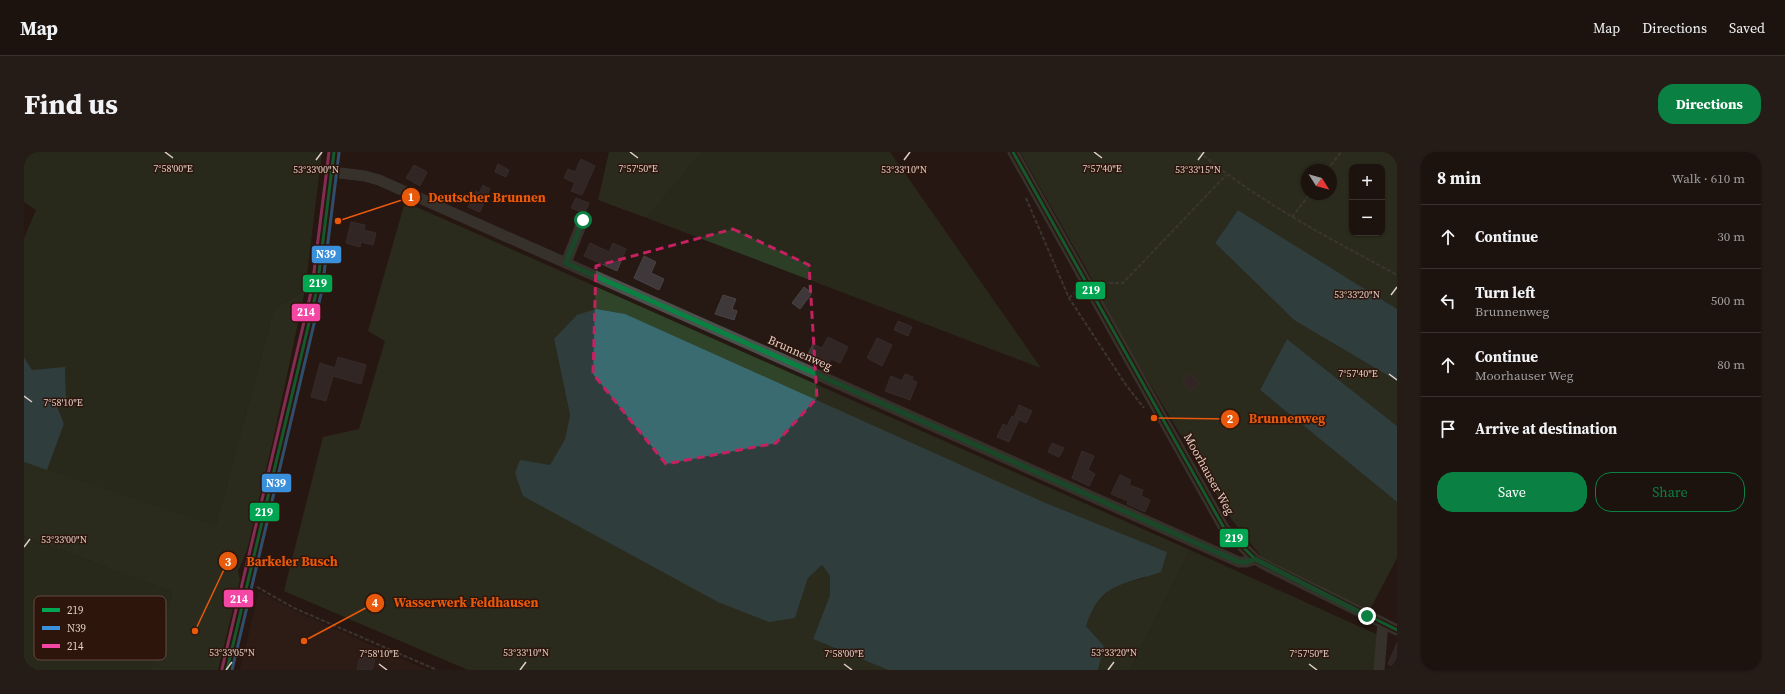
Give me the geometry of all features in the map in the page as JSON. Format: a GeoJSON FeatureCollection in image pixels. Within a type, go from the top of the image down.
{"type":"FeatureCollection","features":[{"type":"Feature","properties":{"kind":"street"},"geometry":{"type":"LineString","coordinates":[[227,670],[317,289],[334,152]]}},
{"type":"Feature","properties":{"kind":"street","name":"Moorhauser Weg"},"geometry":{"type":"LineString","coordinates":[[1013,152],[1224,528],[1255,559],[1397,630]]}},
{"type":"Feature","properties":{"kind":"street","name":"Brunnenweg"},"geometry":{"type":"LineString","coordinates":[[332,172],[365,176],[379,180],[1239,562],[1246,562],[1255,559]]}},
{"type":"Feature","properties":{"kind":"street"},"geometry":{"type":"LineString","coordinates":[[566,263],[583,220]]}},
{"type":"Feature","properties":{"kind":"street"},"geometry":{"type":"LineString","coordinates":[[1379,670],[1384,623]]}},
{"type":"Feature","properties":{"kind":"path"},"geometry":{"type":"LineString","coordinates":[[1199,152],[1226,175],[1292,217],[1397,275]]}},
{"type":"Feature","properties":{"kind":"path"},"geometry":{"type":"LineString","coordinates":[[1332,164],[1341,152]]}},
{"type":"Feature","properties":{"kind":"path"},"geometry":{"type":"LineString","coordinates":[[1086,283],[1124,283],[1226,175]]}},
{"type":"Feature","properties":{"kind":"path"},"geometry":{"type":"LineString","coordinates":[[1292,217],[1305,200]]}},
{"type":"Feature","properties":{"kind":"path"},"geometry":{"type":"LineString","coordinates":[[249,582],[294,608],[437,670]]}},
{"type":"Feature","properties":{"kind":"highlighted area"},"geometry":{"type":"Polygon","coordinates":[[[733,229],[809,265],[817,398],[776,443],[666,464],[593,374],[596,266],[733,229]]]}},
{"type":"Feature","properties":{"kind":"shaded area"},"geometry":{"type":"Polygon","coordinates":[[[259,591],[297,612],[427,670],[240,670],[259,591]]]}},
{"type":"Feature","properties":{"kind":"green space"},"geometry":{"type":"Polygon","coordinates":[[[24,152],[322,152],[305,290],[274,309],[216,525],[47,470],[64,424],[57,406],[66,398],[65,368],[32,370],[24,357],[24,238],[36,210],[24,202],[24,152]]]}},
{"type":"Feature","properties":{"kind":"green space"},"geometry":{"type":"Polygon","coordinates":[[[609,152],[702,152],[647,218],[598,200],[609,152]]]}},
{"type":"Feature","properties":{"kind":"green space"},"geometry":{"type":"Polygon","coordinates":[[[702,152],[890,152],[1041,368],[647,218],[702,152]]]}},
{"type":"Feature","properties":{"kind":"green space"},"geometry":{"type":"Polygon","coordinates":[[[1020,152],[1397,152],[1397,309],[1238,210],[1215,243],[1294,320],[1397,381],[1397,426],[1287,339],[1260,390],[1397,502],[1397,558],[1367,615],[1264,560],[1232,520],[1114,324],[1087,270],[1020,152]]]}},
{"type":"Feature","properties":{"kind":"green space"},"geometry":{"type":"Polygon","coordinates":[[[405,202],[1190,550],[1130,670],[1098,670],[1104,646],[1086,626],[1091,611],[1099,599],[1116,585],[1144,578],[1167,552],[1041,501],[554,339],[570,415],[565,439],[550,465],[795,618],[808,578],[822,565],[830,576],[830,595],[813,639],[888,670],[468,670],[284,591],[323,437],[359,429],[385,341],[368,331],[405,202]]]}},
{"type":"Feature","properties":{"kind":"green space"},"geometry":{"type":"Polygon","coordinates":[[[305,290],[252,539],[238,571],[240,580],[218,670],[151,670],[154,660],[166,660],[166,614],[172,592],[24,536],[24,462],[216,525],[274,309],[305,290]]]}},
{"type":"Feature","properties":{"kind":"green space"},"geometry":{"type":"Polygon","coordinates":[[[24,536],[172,592],[166,614],[166,596],[34,596],[34,660],[154,660],[151,670],[24,670],[24,536]]]}},
{"type":"Feature","properties":{"kind":"green space"},"geometry":{"type":"Polygon","coordinates":[[[1190,550],[1380,636],[1376,670],[1130,670],[1190,550]]]}},
{"type":"Feature","properties":{"kind":"water"},"geometry":{"type":"Polygon","coordinates":[[[1238,210],[1397,309],[1397,381],[1294,320],[1215,243],[1238,210]]]}},
{"type":"Feature","properties":{"kind":"water"},"geometry":{"type":"Polygon","coordinates":[[[596,309],[625,314],[1041,501],[1167,552],[1161,572],[1114,587],[1098,601],[1086,626],[1104,646],[1098,670],[888,670],[813,639],[830,595],[830,576],[822,565],[808,578],[795,618],[769,622],[718,602],[523,496],[515,473],[520,460],[550,465],[565,439],[570,415],[554,339],[577,315],[596,309]]]}},
{"type":"Feature","properties":{"kind":"water"},"geometry":{"type":"Polygon","coordinates":[[[1287,339],[1397,426],[1397,502],[1260,390],[1287,339]]]}},
{"type":"Feature","properties":{"kind":"water"},"geometry":{"type":"Polygon","coordinates":[[[24,357],[32,370],[65,367],[66,398],[57,406],[64,424],[47,470],[24,462],[24,357]]]}},
{"type":"Feature","properties":{"kind":"building"},"geometry":{"type":"Polygon","coordinates":[[[581,159],[595,166],[582,195],[571,191],[575,183],[564,178],[568,169],[575,172],[581,159]]]}},
{"type":"Feature","properties":{"kind":"building"},"geometry":{"type":"Polygon","coordinates":[[[498,164],[509,170],[506,177],[495,172],[498,164]]]}},
{"type":"Feature","properties":{"kind":"building"},"geometry":{"type":"Polygon","coordinates":[[[414,165],[427,172],[420,186],[406,178],[414,165]]]}},
{"type":"Feature","properties":{"kind":"building"},"geometry":{"type":"Polygon","coordinates":[[[483,185],[490,189],[480,212],[468,207],[476,191],[479,193],[483,185]]]}},
{"type":"Feature","properties":{"kind":"building"},"geometry":{"type":"Polygon","coordinates":[[[576,198],[589,203],[585,213],[571,208],[576,198]]]}},
{"type":"Feature","properties":{"kind":"building"},"geometry":{"type":"Polygon","coordinates":[[[351,222],[365,225],[364,230],[376,233],[373,245],[361,242],[360,247],[346,243],[351,222]]]}},
{"type":"Feature","properties":{"kind":"building"},"geometry":{"type":"Polygon","coordinates":[[[590,243],[609,252],[613,243],[626,249],[617,271],[584,256],[590,243]]]}},
{"type":"Feature","properties":{"kind":"building"},"geometry":{"type":"Polygon","coordinates":[[[644,256],[656,262],[651,273],[664,279],[659,290],[634,278],[644,256]]]}},
{"type":"Feature","properties":{"kind":"building"},"geometry":{"type":"Polygon","coordinates":[[[804,287],[812,293],[800,309],[792,303],[804,287]]]}},
{"type":"Feature","properties":{"kind":"building"},"geometry":{"type":"Polygon","coordinates":[[[723,295],[736,299],[732,309],[737,311],[734,320],[715,314],[723,295]]]}},
{"type":"Feature","properties":{"kind":"building"},"geometry":{"type":"Polygon","coordinates":[[[898,321],[912,327],[908,336],[894,330],[898,321]]]}},
{"type":"Feature","properties":{"kind":"building"},"geometry":{"type":"Polygon","coordinates":[[[828,337],[848,347],[840,363],[831,359],[829,364],[808,354],[813,344],[822,348],[828,337]]]}},
{"type":"Feature","properties":{"kind":"building"},"geometry":{"type":"Polygon","coordinates":[[[877,338],[892,345],[882,366],[867,358],[877,338]]]}},
{"type":"Feature","properties":{"kind":"building"},"geometry":{"type":"Polygon","coordinates":[[[338,357],[366,365],[361,384],[333,376],[326,401],[311,397],[320,363],[335,368],[338,357]]]}},
{"type":"Feature","properties":{"kind":"building"},"geometry":{"type":"Polygon","coordinates":[[[1190,373],[1199,384],[1190,391],[1182,380],[1190,373]]]}},
{"type":"Feature","properties":{"kind":"building"},"geometry":{"type":"Polygon","coordinates":[[[905,374],[913,377],[912,380],[917,382],[910,400],[885,391],[891,376],[902,381],[905,374]]]}},
{"type":"Feature","properties":{"kind":"building"},"geometry":{"type":"Polygon","coordinates":[[[1019,405],[1032,411],[1026,423],[1014,417],[1019,405]]]}},
{"type":"Feature","properties":{"kind":"building"},"geometry":{"type":"Polygon","coordinates":[[[1012,416],[1019,420],[1009,442],[997,437],[1003,424],[1007,426],[1012,416]]]}},
{"type":"Feature","properties":{"kind":"building"},"geometry":{"type":"Polygon","coordinates":[[[1052,443],[1064,448],[1059,457],[1048,452],[1052,443]]]}},
{"type":"Feature","properties":{"kind":"building"},"geometry":{"type":"Polygon","coordinates":[[[1082,451],[1094,456],[1088,470],[1095,474],[1089,486],[1072,478],[1082,451]]]}},
{"type":"Feature","properties":{"kind":"building"},"geometry":{"type":"Polygon","coordinates":[[[1120,475],[1131,480],[1129,485],[1143,490],[1141,496],[1150,500],[1145,512],[1127,504],[1128,501],[1111,494],[1120,475]]]}},
{"type":"Feature","properties":{"kind":"building"},"geometry":{"type":"Polygon","coordinates":[[[1397,643],[1397,668],[1388,664],[1397,643]]]}},
{"type":"Feature","properties":{"kind":"building"},"geometry":{"type":"Polygon","coordinates":[[[360,656],[375,659],[372,670],[357,670],[360,656]]]}},
{"type":"Feature","properties":{"kind":"transit line","name":"214"},"geometry":{"type":"LineString","coordinates":[[222,669],[312,288],[329,152]]}},
{"type":"Feature","properties":{"kind":"transit line","name":"219"},"geometry":{"type":"LineString","coordinates":[[227,670],[317,289],[334,152]]}},
{"type":"Feature","properties":{"kind":"transit line","name":"219"},"geometry":{"type":"LineString","coordinates":[[1013,152],[1224,528],[1255,559],[1397,630]]}},
{"type":"Feature","properties":{"kind":"transit line","name":"N39"},"geometry":{"type":"LineString","coordinates":[[232,670],[322,290],[339,153]]}},
{"type":"Feature","properties":{"kind":"place","name":"Deutscher Brunnen"},"geometry":{"type":"Point","coordinates":[338,221]}},
{"type":"Feature","properties":{"kind":"place","name":"Brunnenweg"},"geometry":{"type":"Point","coordinates":[1154,418]}},
{"type":"Feature","properties":{"kind":"place","name":"Barkeler Busch"},"geometry":{"type":"Point","coordinates":[195,631]}},
{"type":"Feature","properties":{"kind":"place","name":"Wasserwerk Feldhausen"},"geometry":{"type":"Point","coordinates":[304,641]}},
{"type":"Feature","properties":{"kind":"route"},"geometry":{"type":"LineString","coordinates":[[583,220],[566,263],[1239,562],[1246,562],[1255,559],[1268,567],[1367,616]]}}]}
